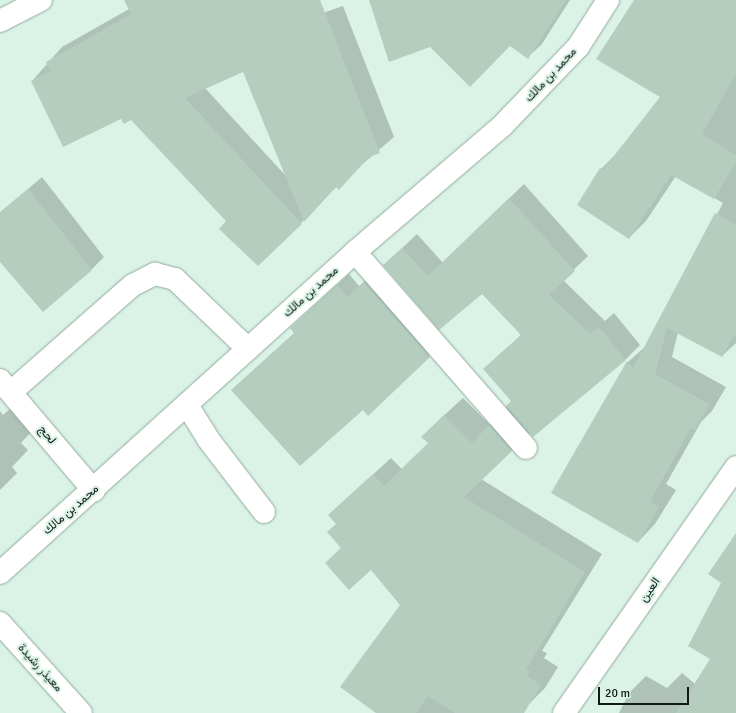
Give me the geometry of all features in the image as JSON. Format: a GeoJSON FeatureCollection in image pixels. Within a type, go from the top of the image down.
{"type":"FeatureCollection","features":[{"type":"Feature","properties":{"kind":"street"},"geometry":{"type":"LineString","coordinates":[[0,21],[41,0]]}},
{"type":"Feature","properties":{"kind":"street","name":"محمد بن مالك"},"geometry":{"type":"LineString","coordinates":[[0,573],[94,491],[355,252],[502,126],[539,90],[578,47],[608,0]]}},
{"type":"Feature","properties":{"kind":"street"},"geometry":{"type":"LineString","coordinates":[[355,252],[526,448]]}},
{"type":"Feature","properties":{"kind":"street"},"geometry":{"type":"LineString","coordinates":[[5,386],[133,284],[155,274],[175,279],[248,349]]}},
{"type":"Feature","properties":{"kind":"street","name":"لحج"},"geometry":{"type":"LineString","coordinates":[[5,386],[94,491]]}},
{"type":"Feature","properties":{"kind":"street"},"geometry":{"type":"LineString","coordinates":[[187,405],[208,439],[264,512]]}},
{"type":"Feature","properties":{"kind":"street","name":"العين"},"geometry":{"type":"LineString","coordinates":[[564,713],[736,467]]}},
{"type":"Feature","properties":{"kind":"street","name":"معيذر رشيدة"},"geometry":{"type":"LineString","coordinates":[[0,623],[81,713]]}},
{"type":"Feature","properties":{"kind":"building"},"geometry":{"type":"Polygon","coordinates":[[[124,0],[320,0],[380,153],[369,157],[339,190],[336,187],[304,222],[243,72],[185,98],[302,224],[258,266],[219,229],[226,221],[131,120],[124,124],[121,119],[63,147],[31,81],[50,71],[46,62],[131,14],[124,0]]]}},
{"type":"Feature","properties":{"kind":"building"},"geometry":{"type":"Polygon","coordinates":[[[369,0],[566,0],[528,59],[510,46],[470,87],[430,47],[389,62],[369,0]]]}},
{"type":"Feature","properties":{"kind":"building"},"geometry":{"type":"Polygon","coordinates":[[[634,0],[736,0],[736,74],[702,134],[736,155],[736,162],[714,199],[671,175],[629,239],[577,205],[600,168],[603,170],[660,97],[596,59],[634,0]]]}},
{"type":"Feature","properties":{"kind":"building"},"geometry":{"type":"Polygon","coordinates":[[[28,189],[92,270],[43,312],[0,262],[0,212],[28,189]]]}},
{"type":"Feature","properties":{"kind":"building"},"geometry":{"type":"Polygon","coordinates":[[[509,198],[575,271],[549,295],[590,334],[599,327],[626,360],[533,437],[506,406],[511,401],[483,369],[521,335],[482,294],[439,330],[383,265],[402,248],[428,276],[509,198]]]}},
{"type":"Feature","properties":{"kind":"building"},"geometry":{"type":"Polygon","coordinates":[[[715,213],[736,225],[736,333],[722,357],[667,328],[655,374],[709,404],[695,430],[691,428],[650,502],[659,507],[638,543],[551,493],[627,361],[633,368],[715,213]]]}},
{"type":"Feature","properties":{"kind":"building"},"geometry":{"type":"Polygon","coordinates":[[[364,282],[430,357],[368,416],[363,410],[300,466],[231,390],[294,333],[290,328],[337,285],[347,297],[364,282]]]}},
{"type":"Feature","properties":{"kind":"building"},"geometry":{"type":"Polygon","coordinates":[[[444,415],[472,443],[489,425],[512,451],[464,497],[585,572],[526,669],[530,671],[527,676],[541,685],[524,713],[455,713],[428,696],[416,713],[376,713],[340,687],[400,605],[371,570],[349,590],[325,563],[341,548],[327,532],[336,524],[328,515],[373,474],[384,486],[428,443],[421,437],[444,415]]]}},
{"type":"Feature","properties":{"kind":"building"},"geometry":{"type":"Polygon","coordinates":[[[736,533],[736,713],[676,713],[710,659],[688,646],[721,583],[708,574],[736,533]]]}}]}
